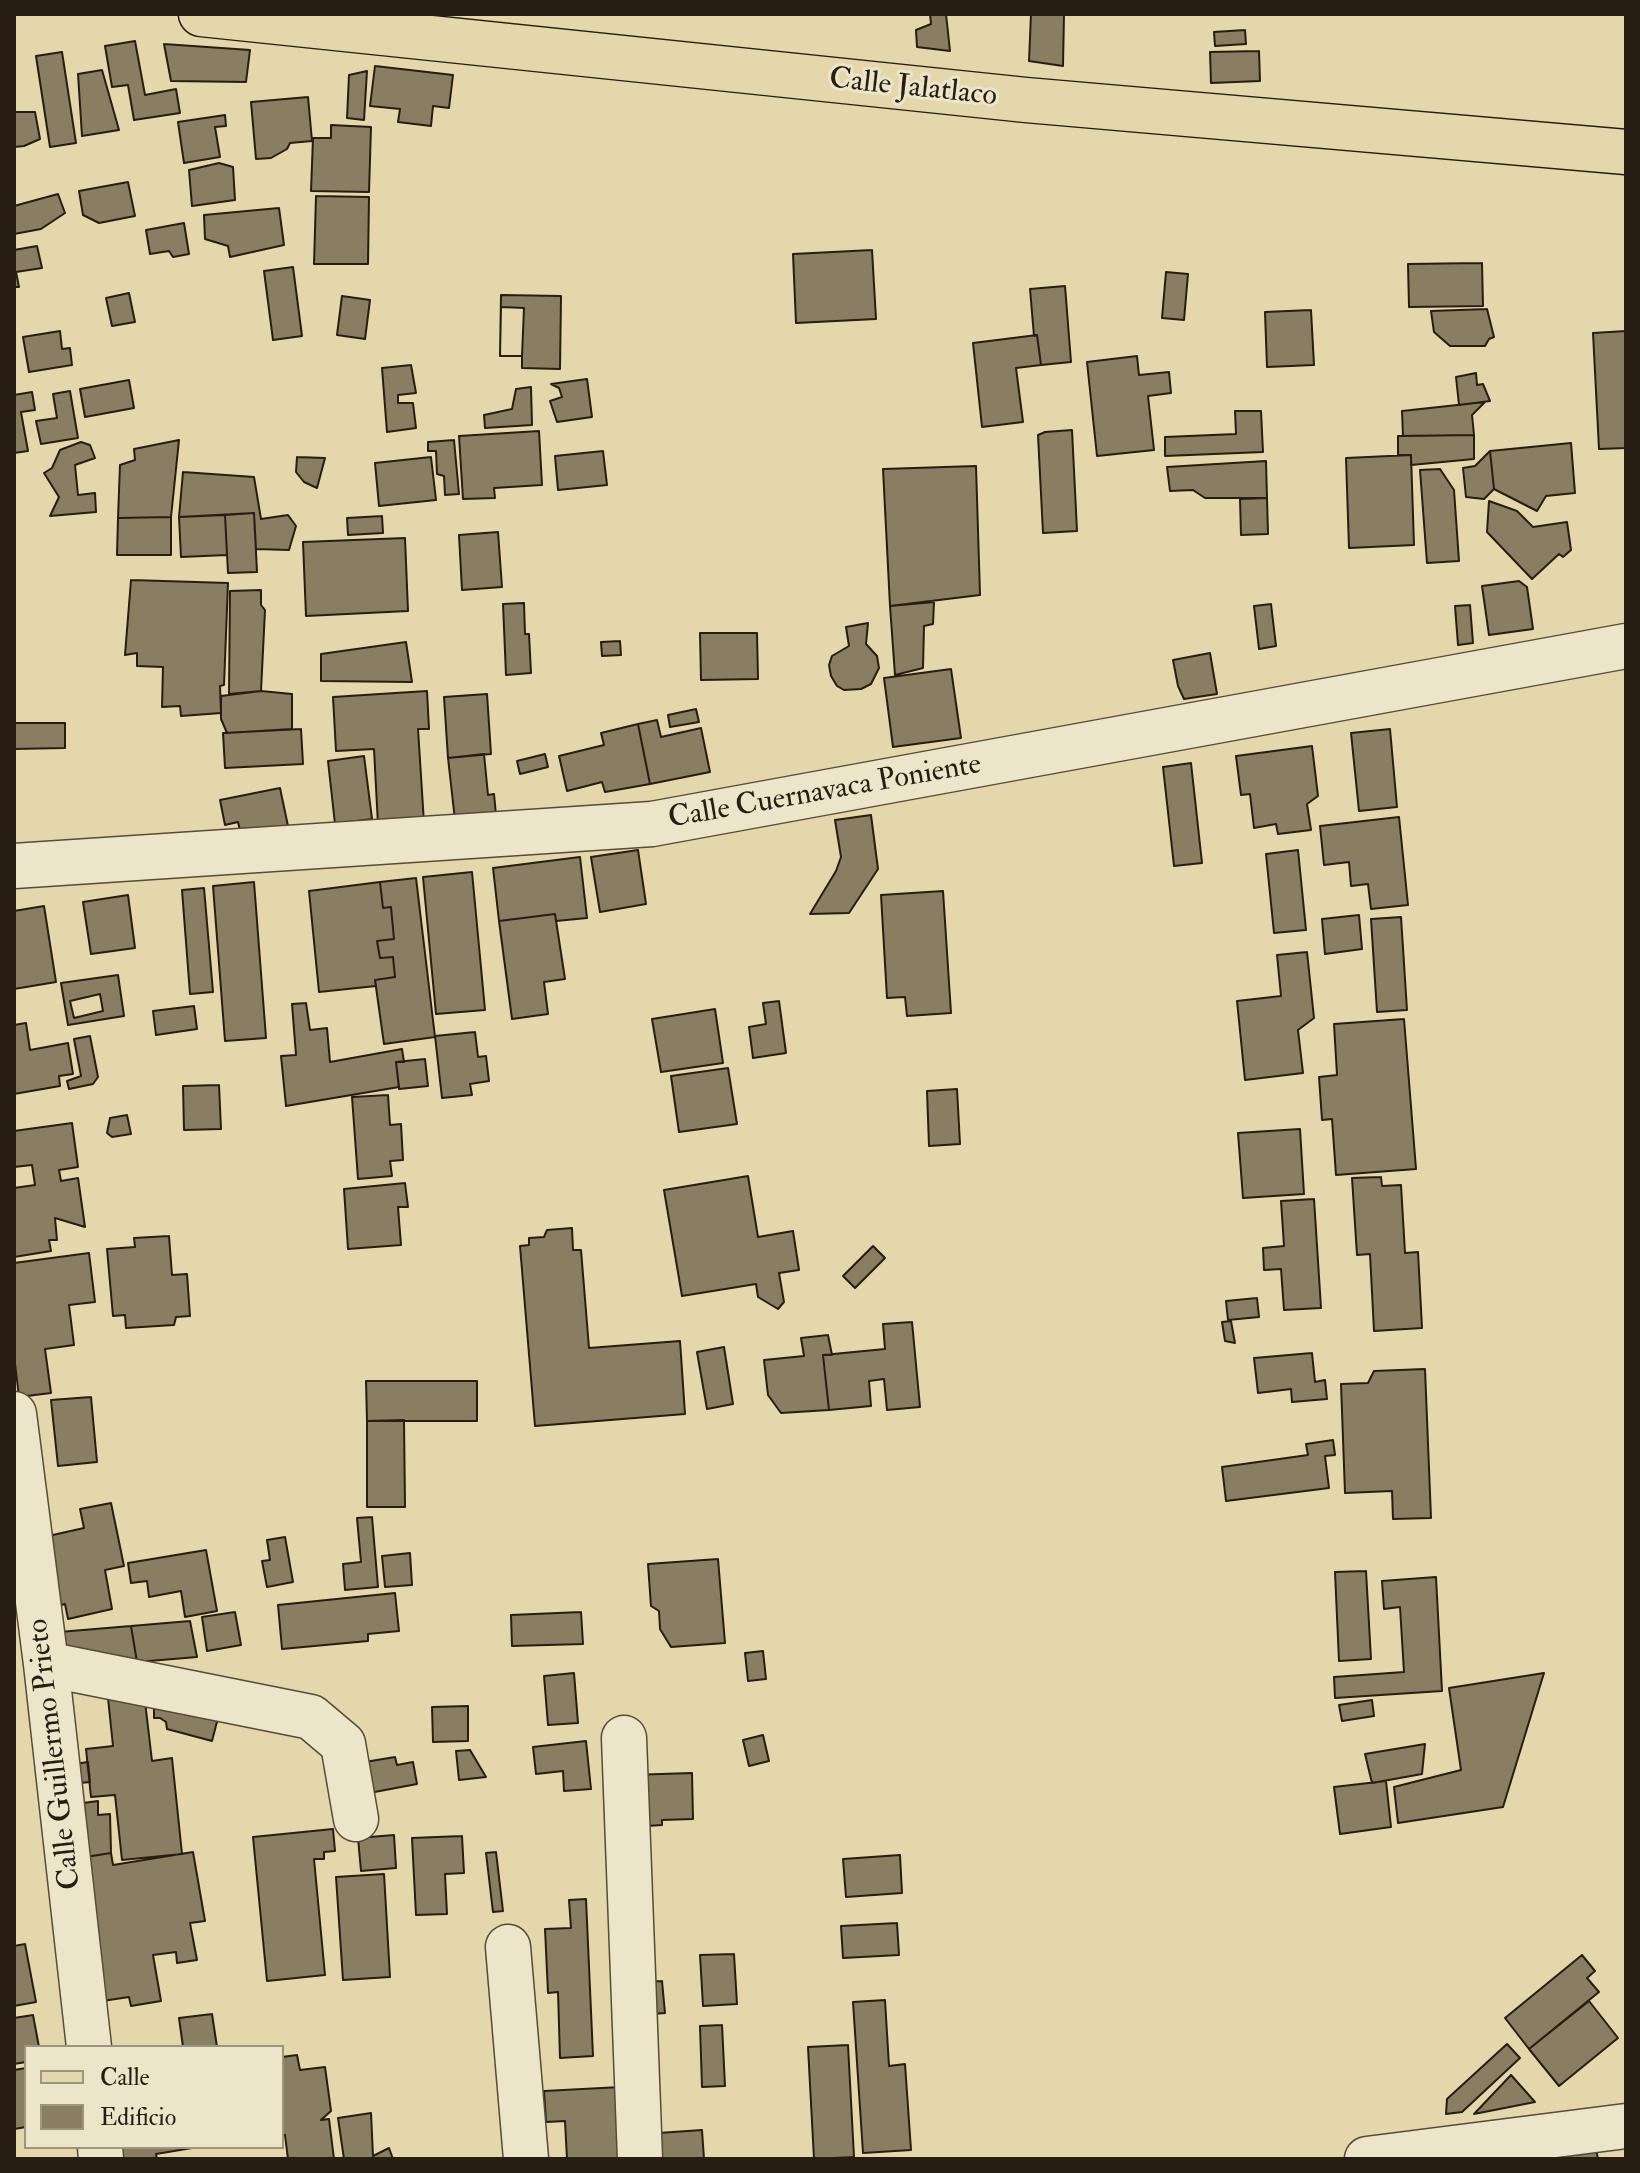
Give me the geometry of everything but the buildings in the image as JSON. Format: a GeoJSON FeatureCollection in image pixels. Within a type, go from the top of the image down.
{"type":"FeatureCollection","features":[{"type":"Feature","properties":{"kind":"main road","name":"Calle Jalatlaco"},"geometry":{"type":"LineString","coordinates":[[201,14],[1026,100],[1626,152]]}},
{"type":"Feature","properties":{"kind":"street","name":"Calle Cuernavaca Poniente"},"geometry":{"type":"LineString","coordinates":[[14,866],[652,824],[1626,646]]}},
{"type":"Feature","properties":{"kind":"street","name":"Calle Guillermo Prieto"},"geometry":{"type":"LineString","coordinates":[[14,1414],[89,2045]]}},
{"type":"Feature","properties":{"kind":"street"},"geometry":{"type":"LineString","coordinates":[[46,1664],[311,1717],[343,1744],[356,1819]]}},
{"type":"Feature","properties":{"kind":"street"},"geometry":{"type":"LineString","coordinates":[[624,1738],[640,2159]]}},
{"type":"Feature","properties":{"kind":"street"},"geometry":{"type":"LineString","coordinates":[[508,1947],[526,2159]]}},
{"type":"Feature","properties":{"kind":"street"},"geometry":{"type":"LineString","coordinates":[[1367,2159],[1626,2126]]}}]}
